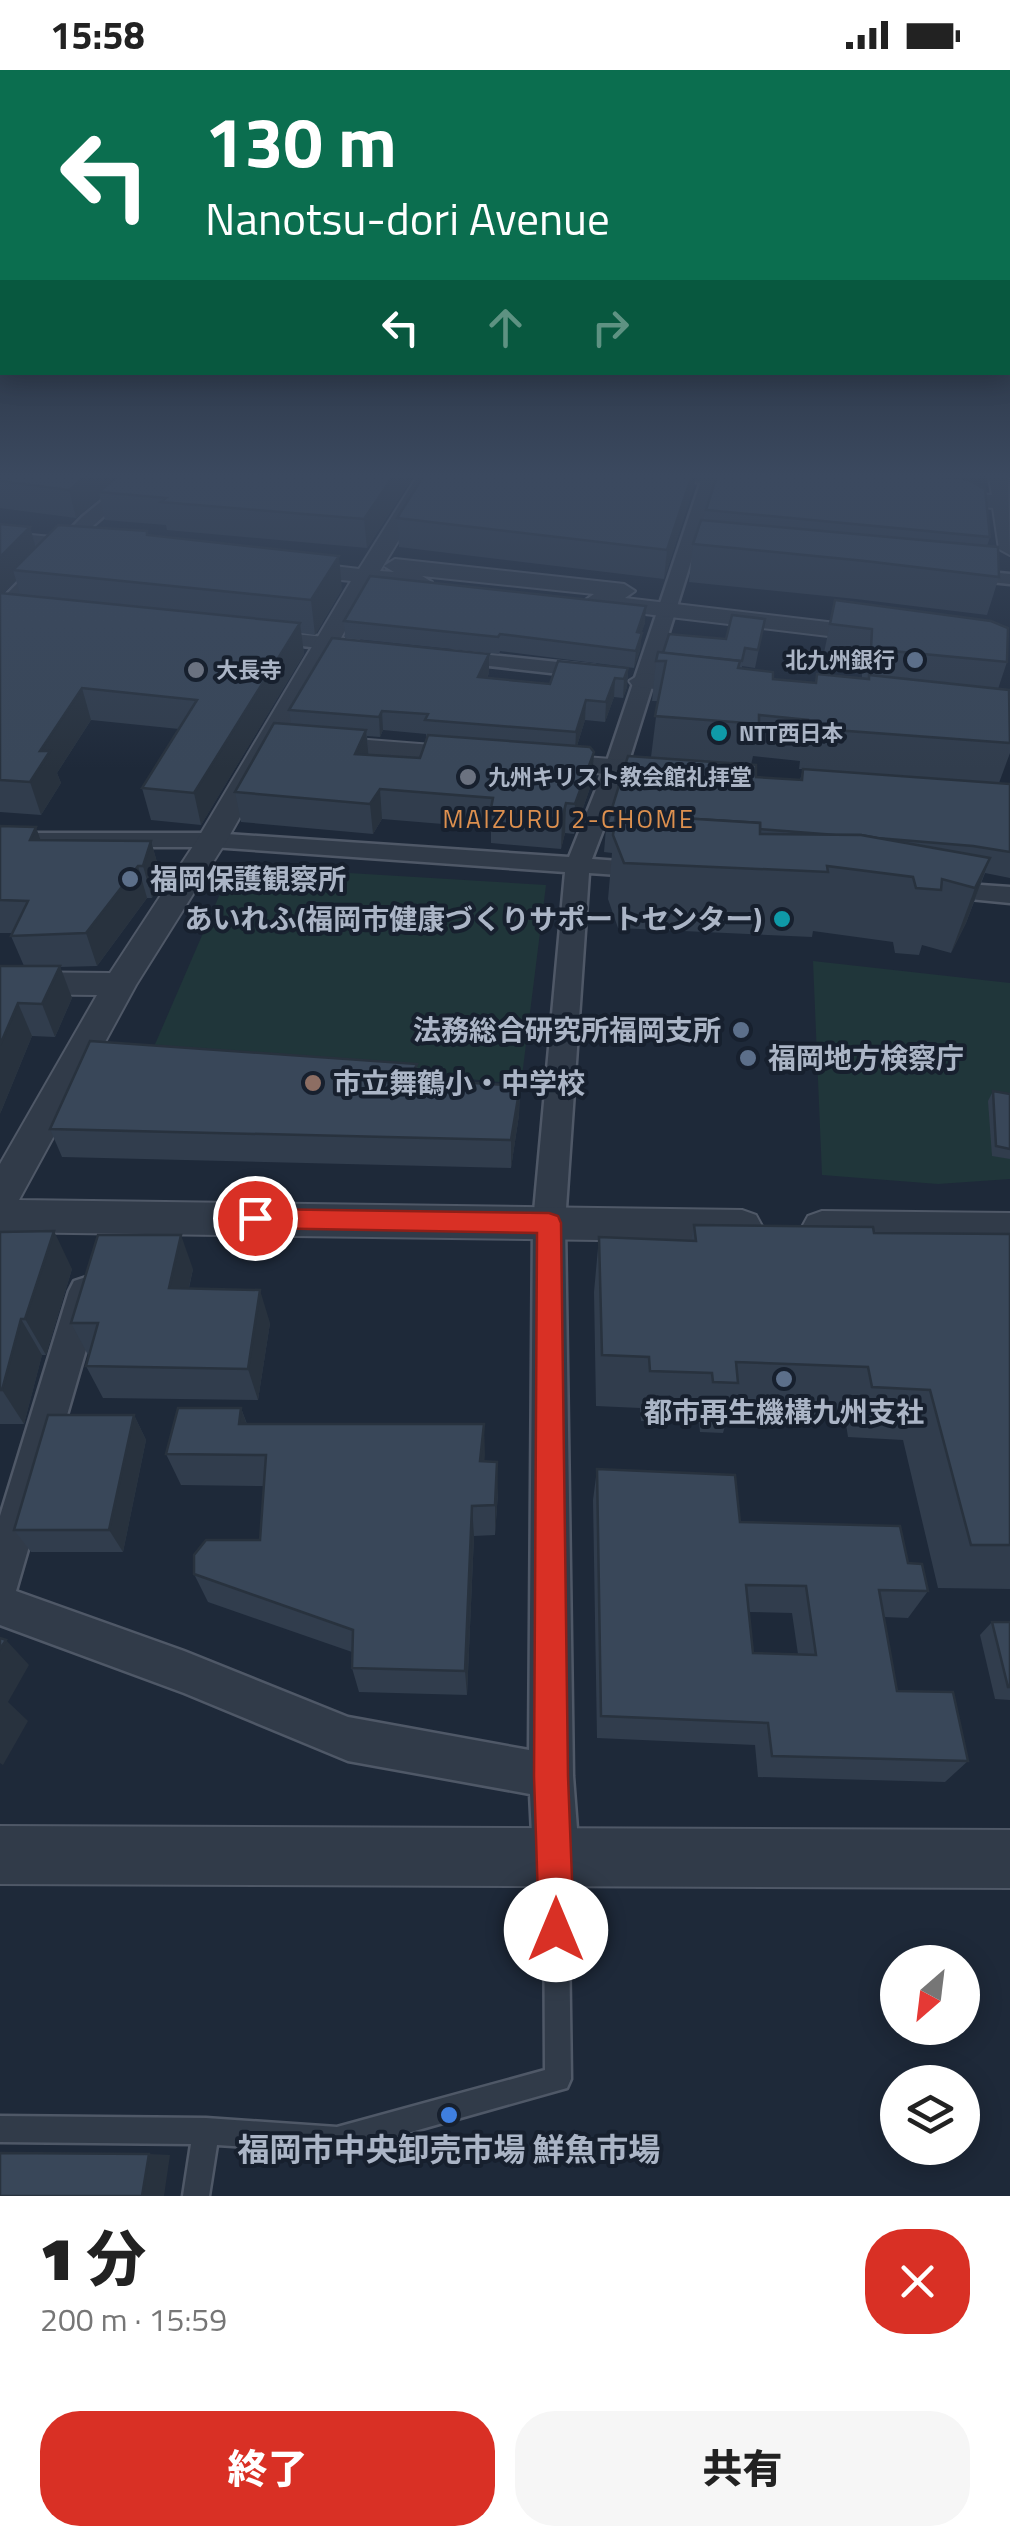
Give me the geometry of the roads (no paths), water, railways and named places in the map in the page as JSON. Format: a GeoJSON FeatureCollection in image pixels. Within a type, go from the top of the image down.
{"type":"FeatureCollection","features":[{"type":"Feature","properties":{"kind":"street"},"geometry":{"type":"LineString","coordinates":[[5,612],[41,571]]}},
{"type":"Feature","properties":{"kind":"street"},"geometry":{"type":"LineString","coordinates":[[0,1200],[120,984],[212,840],[324,643],[370,571]]}},
{"type":"Feature","properties":{"kind":"street"},"geometry":{"type":"LineString","coordinates":[[382,571],[668,602],[896,619]]}},
{"type":"Feature","properties":{"kind":"street"},"geometry":{"type":"LineString","coordinates":[[556,1854],[551,1776],[549,1223],[578,865],[616,767],[626,677],[684,571]]}},
{"type":"Feature","properties":{"kind":"street"},"geometry":{"type":"LineString","coordinates":[[935,572],[1010,579]]}},
{"type":"Feature","properties":{"kind":"street"},"geometry":{"type":"LineString","coordinates":[[668,602],[910,638]]}},
{"type":"Feature","properties":{"kind":"street"},"geometry":{"type":"LineString","coordinates":[[234,634],[371,648]]}},
{"type":"Feature","properties":{"kind":"street"},"geometry":{"type":"LineString","coordinates":[[430,654],[738,692]]}},
{"type":"Feature","properties":{"kind":"street"},"geometry":{"type":"LineString","coordinates":[[269,740],[695,773]]}},
{"type":"Feature","properties":{"kind":"street"},"geometry":{"type":"LineString","coordinates":[[0,840],[212,840],[676,872]]}},
{"type":"Feature","properties":{"kind":"street"},"geometry":{"type":"LineString","coordinates":[[912,888],[1010,895]]}},
{"type":"Feature","properties":{"kind":"street"},"geometry":{"type":"LineString","coordinates":[[0,983],[120,984]]}},
{"type":"Feature","properties":{"kind":"street"},"geometry":{"type":"LineString","coordinates":[[0,1216],[1010,1230]]}},
{"type":"Feature","properties":{"kind":"street"},"geometry":{"type":"LineString","coordinates":[[0,1581],[108,1216]]}},
{"type":"Feature","properties":{"kind":"street"},"geometry":{"type":"LineString","coordinates":[[0,1604],[184,1672],[348,1739],[551,1776]]}},
{"type":"Feature","properties":{"kind":"street"},"geometry":{"type":"LineString","coordinates":[[0,1855],[556,1854],[1010,1859]]}},
{"type":"Feature","properties":{"kind":"lane"},"geometry":{"type":"LineString","coordinates":[[0,2129],[206,2131],[338,2140],[558,2079],[556,1854]]}},
{"type":"Feature","properties":{"kind":"lane"},"geometry":{"type":"LineString","coordinates":[[196,2196],[206,2131]]}},
{"type":"Feature","properties":{"kind":"place","name":"北九州銀行"},"geometry":{"type":"Point","coordinates":[915,660]}},
{"type":"Feature","properties":{"kind":"place","name":"大長寺"},"geometry":{"type":"Point","coordinates":[196,670]}},
{"type":"Feature","properties":{"kind":"place","name":"NTT西日本"},"geometry":{"type":"Point","coordinates":[719,733]}},
{"type":"Feature","properties":{"kind":"place","name":"九州キリスト教会館礼拝堂"},"geometry":{"type":"Point","coordinates":[468,777]}},
{"type":"Feature","properties":{"kind":"place","name":"福岡保護観察所"},"geometry":{"type":"Point","coordinates":[130,879]}},
{"type":"Feature","properties":{"kind":"place","name":"あいれふ(福岡市健康づくりサポートセンター)"},"geometry":{"type":"Point","coordinates":[782,919]}},
{"type":"Feature","properties":{"kind":"place","name":"法務総合研究所福岡支所"},"geometry":{"type":"Point","coordinates":[741,1030]}},
{"type":"Feature","properties":{"kind":"place","name":"福岡地方検察庁"},"geometry":{"type":"Point","coordinates":[748,1058]}},
{"type":"Feature","properties":{"kind":"place","name":"市立舞鶴小・中学校"},"geometry":{"type":"Point","coordinates":[313,1083]}},
{"type":"Feature","properties":{"kind":"place","name":"都市再生機構九州支社"},"geometry":{"type":"Point","coordinates":[784,1379]}},
{"type":"Feature","properties":{"kind":"place","name":"福岡市中央卸売市場 鮮魚市場"},"geometry":{"type":"Point","coordinates":[449,2115]}},
{"type":"Feature","properties":{"kind":"district","name":"MAIZURU 2-CHOME"},"geometry":{"type":"Point","coordinates":[569,819]}}]}
